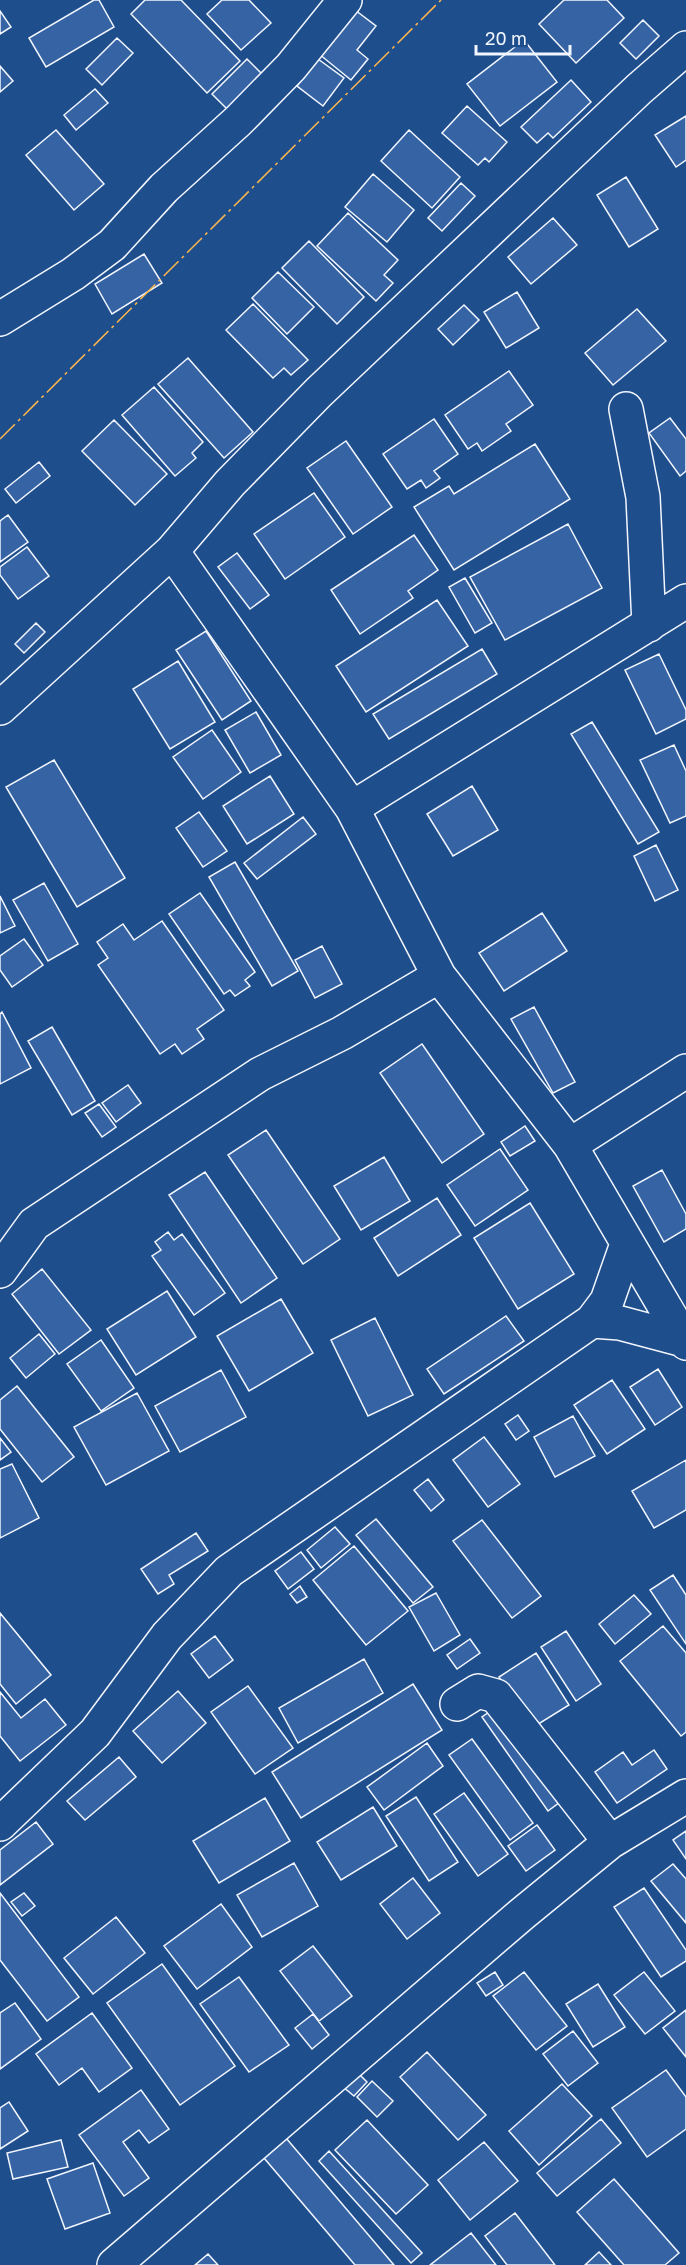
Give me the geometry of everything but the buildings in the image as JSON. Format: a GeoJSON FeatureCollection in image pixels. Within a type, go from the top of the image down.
{"type":"FeatureCollection","features":[{"type":"Feature","properties":{"kind":"street"},"geometry":{"type":"LineString","coordinates":[[0,319],[73,274],[112,245],[164,188],[238,121],[291,68],[345,0]]}},
{"type":"Feature","properties":{"kind":"street"},"geometry":{"type":"LineString","coordinates":[[0,708],[172,551],[230,483],[319,392],[630,97],[686,48]]}},
{"type":"Feature","properties":{"kind":"street"},"geometry":{"type":"LineString","coordinates":[[626,409],[643,497],[649,625]]}},
{"type":"Feature","properties":{"kind":"street"},"geometry":{"type":"LineString","coordinates":[[172,551],[352,808],[439,975],[570,1145],[685,1342]]}},
{"type":"Feature","properties":{"kind":"street"},"geometry":{"type":"LineString","coordinates":[[352,808],[686,601]]}},
{"type":"Feature","properties":{"kind":"street"},"geometry":{"type":"LineString","coordinates":[[0,1271],[34,1224],[260,1074],[342,1033],[439,975]]}},
{"type":"Feature","properties":{"kind":"street"},"geometry":{"type":"LineString","coordinates":[[570,1145],[686,1071]]}},
{"type":"Feature","properties":{"kind":"street"},"geometry":{"type":"LineString","coordinates":[[0,1824],[95,1733],[167,1636],[229,1571],[592,1321],[607,1301],[627,1244]]}},
{"type":"Feature","properties":{"kind":"street"},"geometry":{"type":"LineString","coordinates":[[592,1321],[620,1323],[685,1342]]}},
{"type":"Feature","properties":{"kind":"street"},"geometry":{"type":"LineString","coordinates":[[457,1704],[478,1691],[496,1696],[610,1842]]}},
{"type":"Feature","properties":{"kind":"street"},"geometry":{"type":"LineString","coordinates":[[114,2265],[298,2105],[610,1842],[686,1796]]}},
{"type":"Feature","properties":{"kind":"power"},"geometry":{"type":"LineString","coordinates":[[0,439],[441,0]]}}]}
